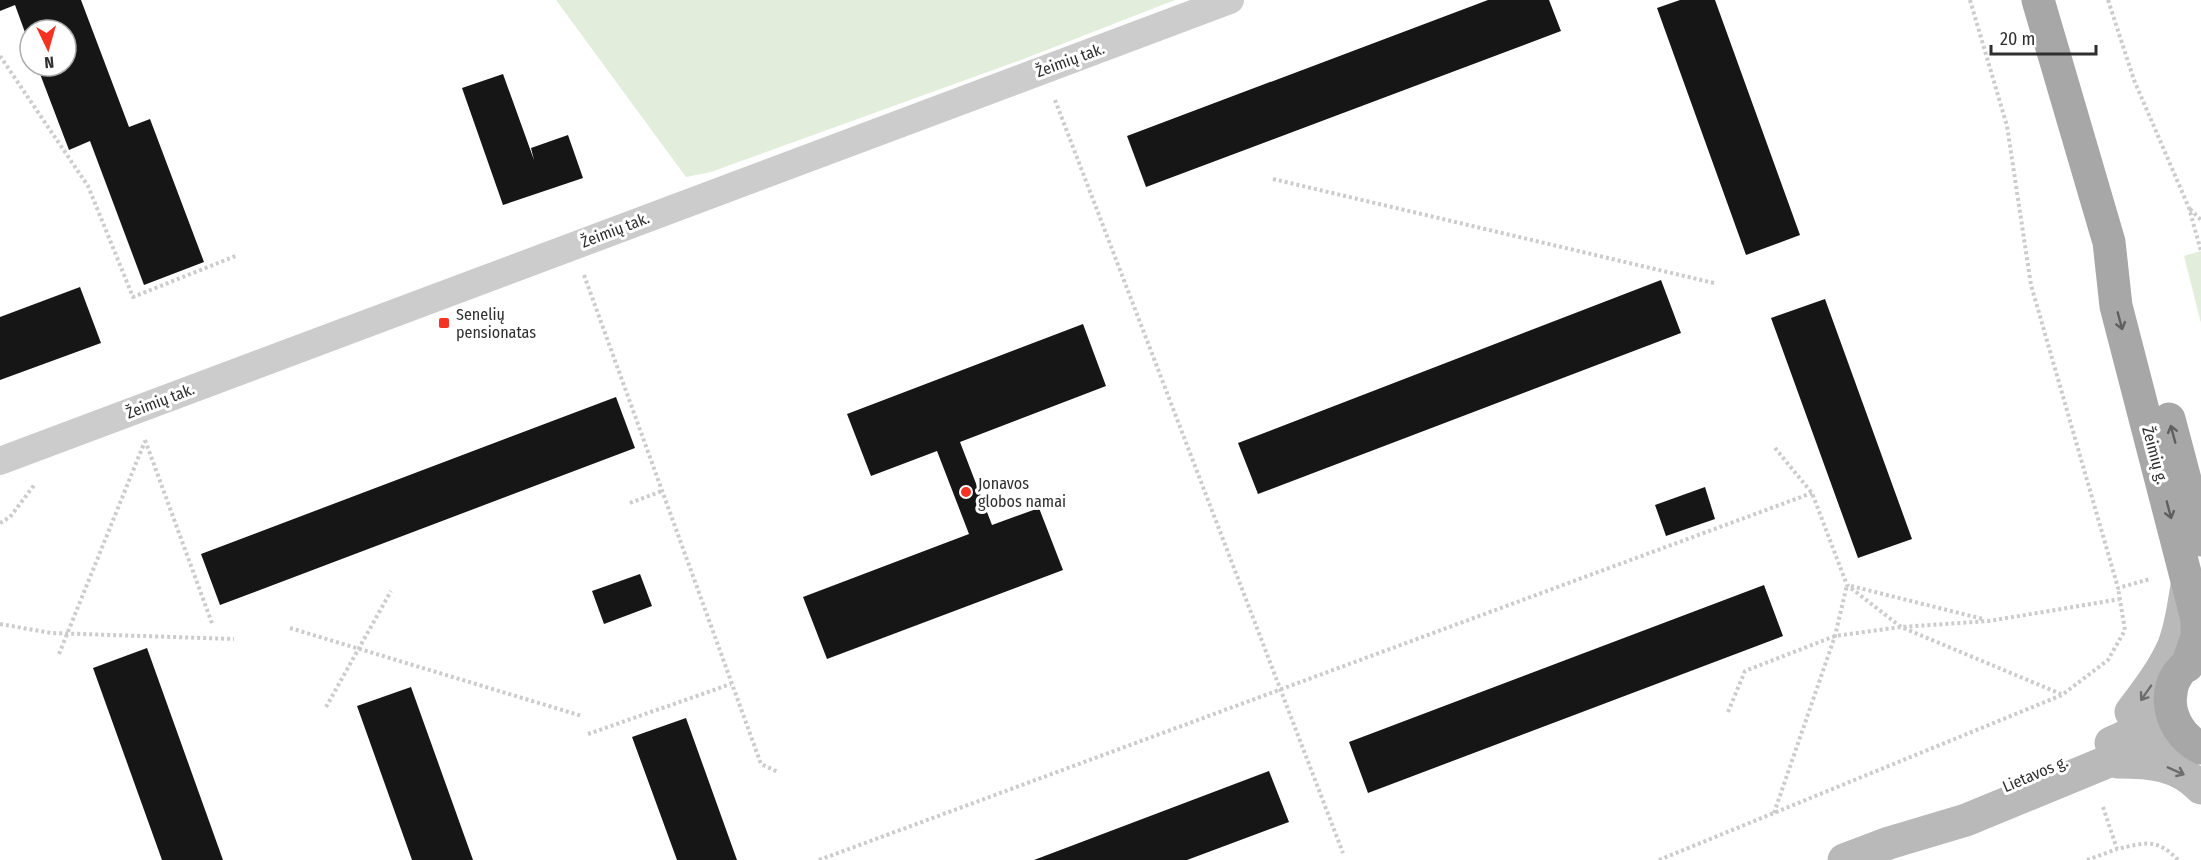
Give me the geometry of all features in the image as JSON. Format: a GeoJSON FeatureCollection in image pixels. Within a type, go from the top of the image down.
{"type":"FeatureCollection","features":[{"type":"Feature","properties":{"kind":"main road","name":"Žeimių g."},"geometry":{"type":"LineString","coordinates":[[2038,0],[2109,242],[2116,306],[2197,619],[2194,661],[2174,684],[2171,694]]}},
{"type":"Feature","properties":{"kind":"main road","name":"Žeimių g."},"geometry":{"type":"LineString","coordinates":[[2109,242],[2138,300],[2194,500],[2201,540]]}},
{"type":"Feature","properties":{"kind":"main road"},"geometry":{"type":"LineString","coordinates":[[2188,580],[2182,618],[2174,645],[2147,691],[2101,755],[2167,766],[2190,777],[2201,788]]}},
{"type":"Feature","properties":{"kind":"main road"},"geometry":{"type":"LineString","coordinates":[[2171,694],[2172,716],[2176,727],[2196,746]]}},
{"type":"Feature","properties":{"kind":"main road","name":"Lietavos g."},"geometry":{"type":"LineString","coordinates":[[2101,755],[2150,722],[2171,694]]}},
{"type":"Feature","properties":{"kind":"main road","name":"Lietavos g."},"geometry":{"type":"LineString","coordinates":[[1844,860],[1889,843],[1958,806],[2101,755],[2173,740],[2196,746]]}},
{"type":"Feature","properties":{"kind":"street","name":"Žeimių tak."},"geometry":{"type":"LineString","coordinates":[[0,461],[1230,0]]}},
{"type":"Feature","properties":{"kind":"path"},"geometry":{"type":"LineString","coordinates":[[1659,860],[2062,695],[2108,660],[2125,630],[2121,598],[2031,285],[2007,126],[1970,0]]}},
{"type":"Feature","properties":{"kind":"path"},"geometry":{"type":"LineString","coordinates":[[2108,0],[2134,80],[2189,208],[2201,251]]}},
{"type":"Feature","properties":{"kind":"path"},"geometry":{"type":"LineString","coordinates":[[0,56],[88,186],[133,297],[238,255]]}},
{"type":"Feature","properties":{"kind":"path"},"geometry":{"type":"LineString","coordinates":[[1043,70],[1343,853]]}},
{"type":"Feature","properties":{"kind":"path"},"geometry":{"type":"LineString","coordinates":[[1273,179],[1714,283]]}},
{"type":"Feature","properties":{"kind":"path"},"geometry":{"type":"LineString","coordinates":[[2189,208],[2201,220]]}},
{"type":"Feature","properties":{"kind":"path"},"geometry":{"type":"LineString","coordinates":[[573,246],[761,764],[778,772]]}},
{"type":"Feature","properties":{"kind":"path"},"geometry":{"type":"LineString","coordinates":[[141,431],[213,626]]}},
{"type":"Feature","properties":{"kind":"path"},"geometry":{"type":"LineString","coordinates":[[59,654],[145,441]]}},
{"type":"Feature","properties":{"kind":"path"},"geometry":{"type":"LineString","coordinates":[[1775,448],[1812,493],[1847,585],[1901,627],[2062,695]]}},
{"type":"Feature","properties":{"kind":"path"},"geometry":{"type":"LineString","coordinates":[[630,503],[662,491]]}},
{"type":"Feature","properties":{"kind":"path"},"geometry":{"type":"LineString","coordinates":[[819,860],[1812,493]]}},
{"type":"Feature","properties":{"kind":"path"},"geometry":{"type":"LineString","coordinates":[[2118,588],[2150,579]]}},
{"type":"Feature","properties":{"kind":"path"},"geometry":{"type":"LineString","coordinates":[[1847,585],[1989,621]]}},
{"type":"Feature","properties":{"kind":"path"},"geometry":{"type":"LineString","coordinates":[[1773,813],[1835,636],[1847,585]]}},
{"type":"Feature","properties":{"kind":"path"},"geometry":{"type":"LineString","coordinates":[[326,707],[391,591]]}},
{"type":"Feature","properties":{"kind":"path"},"geometry":{"type":"LineString","coordinates":[[1728,712],[1745,671],[1835,636],[1901,627],[1989,621],[2121,598]]}},
{"type":"Feature","properties":{"kind":"path"},"geometry":{"type":"LineString","coordinates":[[0,624],[67,634],[234,639]]}},
{"type":"Feature","properties":{"kind":"path"},"geometry":{"type":"LineString","coordinates":[[291,628],[582,716]]}},
{"type":"Feature","properties":{"kind":"path"},"geometry":{"type":"LineString","coordinates":[[588,734],[731,684]]}},
{"type":"Feature","properties":{"kind":"path"},"geometry":{"type":"LineString","coordinates":[[2103,807],[2117,849]]}},
{"type":"Feature","properties":{"kind":"path"},"geometry":{"type":"LineString","coordinates":[[2087,860],[2117,849],[2149,843],[2167,849],[2178,860]]}},
{"type":"Feature","properties":{"kind":"green space"},"geometry":{"type":"Polygon","coordinates":[[[556,0],[1175,0],[1021,60],[711,172],[686,177],[556,0]]]}},
{"type":"Feature","properties":{"kind":"green space"},"geometry":{"type":"Polygon","coordinates":[[[2201,251],[2201,323],[2184,256],[2201,251]]]}},
{"type":"Feature","properties":{"kind":"building"},"geometry":{"type":"Polygon","coordinates":[[[0,0],[81,0],[129,127],[150,119],[204,262],[144,285],[90,141],[69,150],[42,78],[78,78],[78,18],[20,18],[15,5],[0,11],[0,0]]]}},
{"type":"Feature","properties":{"kind":"building"},"geometry":{"type":"Polygon","coordinates":[[[1488,0],[1549,0],[1561,31],[1146,187],[1127,136],[1488,0]]]}},
{"type":"Feature","properties":{"kind":"building"},"geometry":{"type":"Polygon","coordinates":[[[1680,0],[1715,0],[1800,235],[1746,255],[1657,8],[1680,0]]]}},
{"type":"Feature","properties":{"kind":"building"},"geometry":{"type":"Polygon","coordinates":[[[503,74],[534,160],[531,148],[568,135],[583,178],[503,205],[462,88],[503,74]]]}},
{"type":"Feature","properties":{"kind":"building"},"geometry":{"type":"Polygon","coordinates":[[[1661,280],[1681,333],[1258,494],[1238,443],[1661,280]]]}},
{"type":"Feature","properties":{"kind":"building"},"geometry":{"type":"Polygon","coordinates":[[[80,287],[101,343],[0,380],[0,317],[80,287]]]}},
{"type":"Feature","properties":{"kind":"building"},"geometry":{"type":"Polygon","coordinates":[[[1825,299],[1912,539],[1858,558],[1771,318],[1825,299]]]}},
{"type":"Feature","properties":{"kind":"building","name":"Jonavos globos namai"},"geometry":{"type":"Polygon","coordinates":[[[1083,324],[1106,386],[960,442],[992,525],[1039,508],[1063,570],[827,659],[803,597],[969,534],[937,451],[871,476],[847,414],[1083,324]]]}},
{"type":"Feature","properties":{"kind":"building"},"geometry":{"type":"Polygon","coordinates":[[[616,397],[635,448],[220,605],[201,554],[616,397]]]}},
{"type":"Feature","properties":{"kind":"building"},"geometry":{"type":"Polygon","coordinates":[[[1705,487],[1715,519],[1666,536],[1655,505],[1705,487]]]}},
{"type":"Feature","properties":{"kind":"building"},"geometry":{"type":"Polygon","coordinates":[[[640,574],[652,606],[604,624],[592,591],[640,574]]]}},
{"type":"Feature","properties":{"kind":"building"},"geometry":{"type":"Polygon","coordinates":[[[1764,585],[1783,636],[1368,793],[1349,742],[1764,585]]]}},
{"type":"Feature","properties":{"kind":"building"},"geometry":{"type":"Polygon","coordinates":[[[147,648],[223,860],[162,860],[93,668],[147,648]]]}},
{"type":"Feature","properties":{"kind":"building"},"geometry":{"type":"Polygon","coordinates":[[[411,687],[473,860],[412,860],[357,706],[411,687]]]}},
{"type":"Feature","properties":{"kind":"building"},"geometry":{"type":"Polygon","coordinates":[[[686,718],[737,860],[677,860],[632,737],[686,718]]]}},
{"type":"Feature","properties":{"kind":"building"},"geometry":{"type":"Polygon","coordinates":[[[1269,771],[1289,822],[1187,860],[1034,860],[1269,771]]]}},
{"type":"Feature","properties":{"kind":"place","name":"Senelių pensionatas"},"geometry":{"type":"Point","coordinates":[444,323]}},
{"type":"Feature","properties":{"kind":"place","name":"Jonavos globos namai"},"geometry":{"type":"Point","coordinates":[966,492]}}]}
